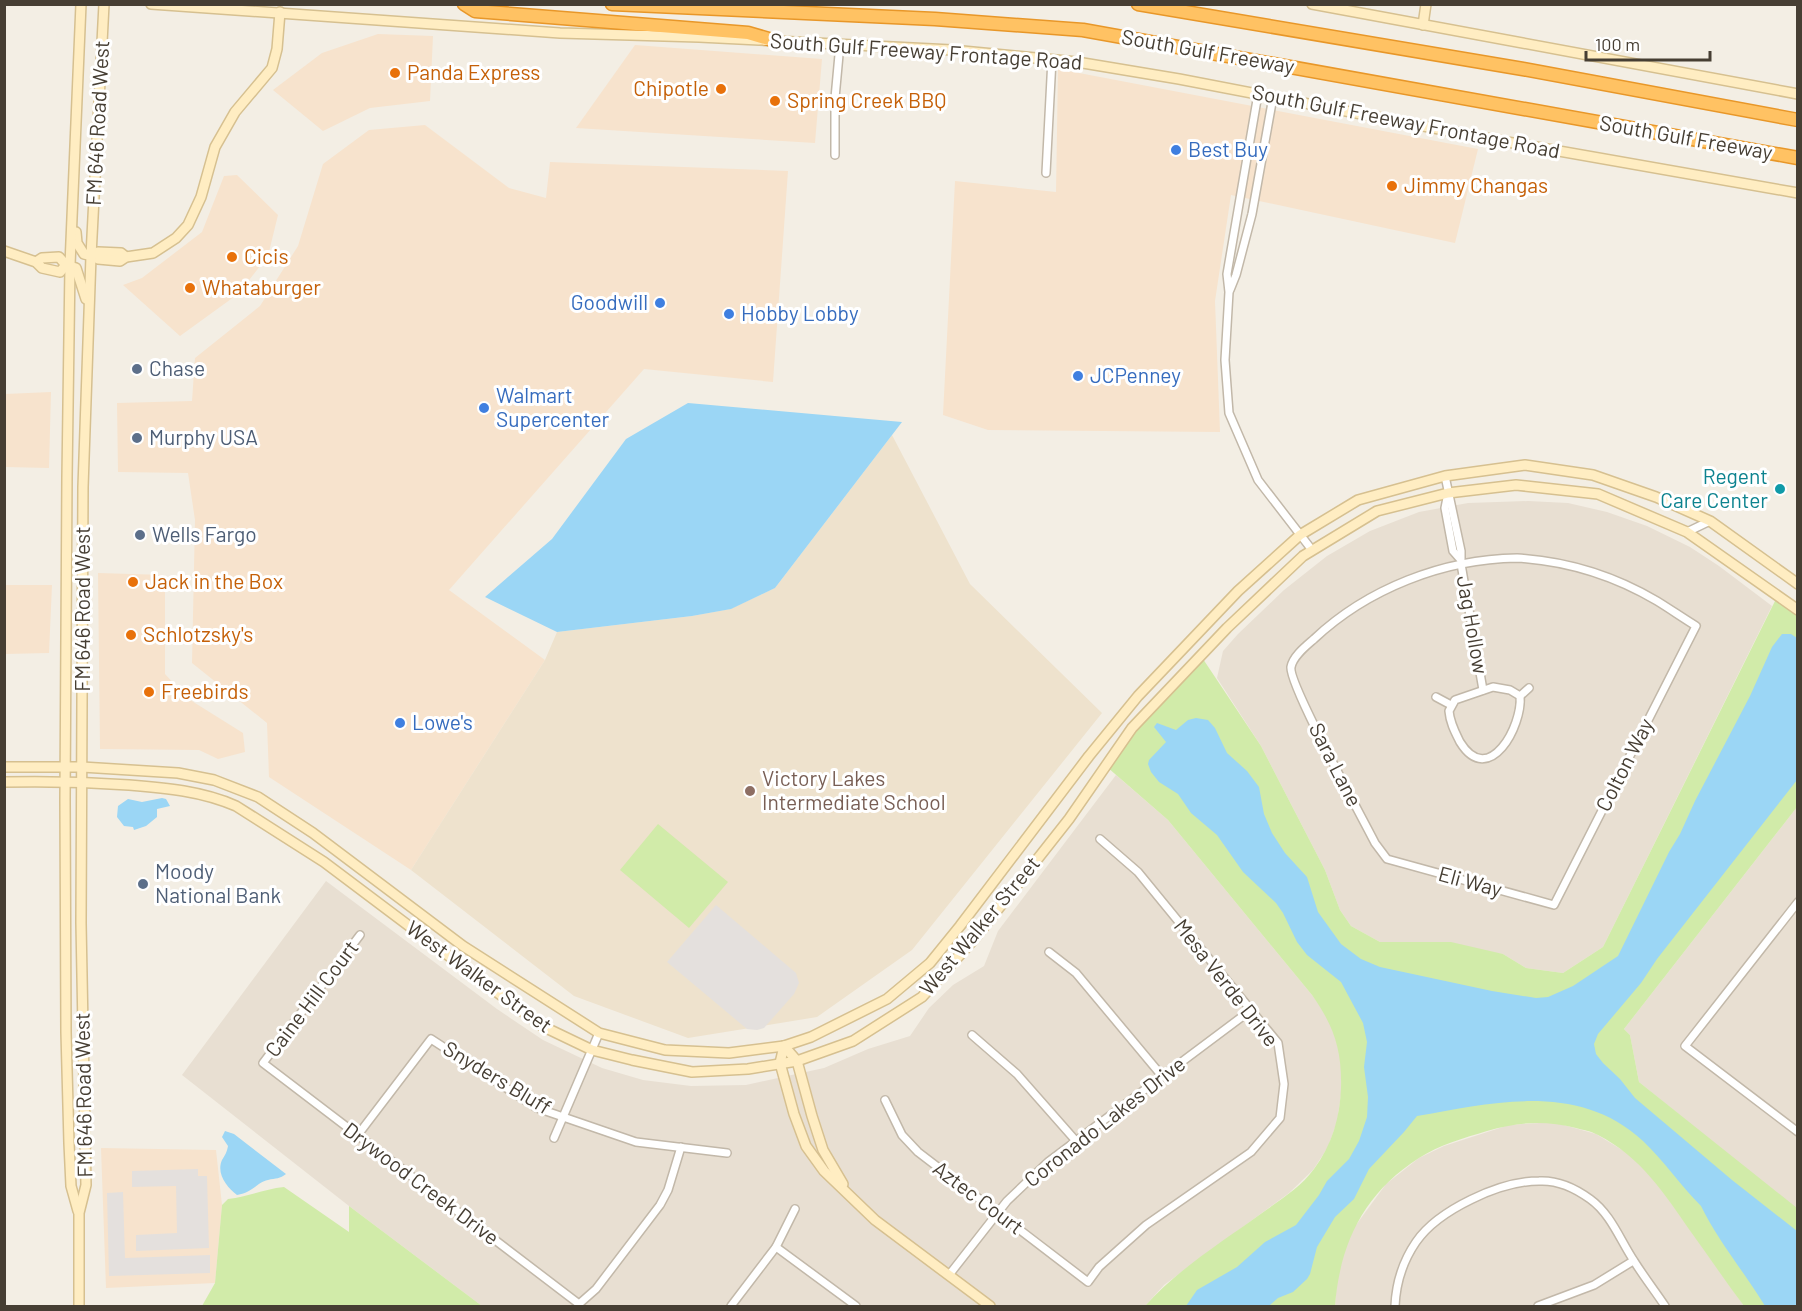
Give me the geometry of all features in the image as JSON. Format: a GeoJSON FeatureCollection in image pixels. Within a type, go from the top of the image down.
{"type":"FeatureCollection","features":[{"type":"Feature","properties":{"kind":"highway"},"geometry":{"type":"LineString","coordinates":[[464,4],[475,11],[748,33],[779,42]]}},
{"type":"Feature","properties":{"kind":"highway","name":"South Gulf Freeway"},"geometry":{"type":"LineString","coordinates":[[612,4],[935,19],[1083,30],[1797,158]]}},
{"type":"Feature","properties":{"kind":"highway","name":"South Gulf Freeway"},"geometry":{"type":"LineString","coordinates":[[1138,4],[1523,69],[1797,120]]}},
{"type":"Feature","properties":{"kind":"main road","name":"FM 646 Road West"},"geometry":{"type":"LineString","coordinates":[[79,1213],[71,1186],[66,1043],[66,767],[68,265],[81,4]]}},
{"type":"Feature","properties":{"kind":"main road","name":"FM 646 Road West"},"geometry":{"type":"LineString","coordinates":[[79,1306],[79,1213],[86,1185],[81,923],[83,488],[89,305],[104,4]]}},
{"type":"Feature","properties":{"kind":"main road","name":"South Gulf Freeway Frontage Road"},"geometry":{"type":"LineString","coordinates":[[151,4],[560,33],[840,44],[952,50],[1052,59],[1179,79],[1485,138],[1797,193]]}},
{"type":"Feature","properties":{"kind":"main road"},"geometry":{"type":"LineString","coordinates":[[1312,4],[1797,93]]}},
{"type":"Feature","properties":{"kind":"main road"},"geometry":{"type":"LineString","coordinates":[[1423,25],[1426,4]]}},
{"type":"Feature","properties":{"kind":"main road"},"geometry":{"type":"LineString","coordinates":[[72,210],[80,250],[92,256],[98,252],[121,253],[126,257],[153,252],[176,238],[188,225],[201,197],[215,147],[235,112],[272,68],[277,49],[280,12]]}},
{"type":"Feature","properties":{"kind":"main road"},"geometry":{"type":"LineString","coordinates":[[4,250],[36,262],[42,268],[60,272],[68,265],[76,268],[80,273],[86,301],[89,305]]}},
{"type":"Feature","properties":{"kind":"main road","name":"West Walker Street"},"geometry":{"type":"LineString","coordinates":[[4,767],[82,767],[178,773],[214,780],[258,797],[313,833],[463,946],[599,1033],[665,1050],[729,1053],[784,1046],[811,1037],[887,999],[930,963],[1138,696],[1238,591],[1300,535],[1358,500],[1445,476],[1525,465],[1593,475],[1656,496],[1710,521],[1797,584]]}},
{"type":"Feature","properties":{"kind":"main road","name":"West Walker Street"},"geometry":{"type":"LineString","coordinates":[[4,782],[82,781],[167,788],[211,796],[237,806],[324,862],[542,1026],[592,1050],[693,1072],[748,1069],[797,1061],[853,1041],[922,997],[976,937],[1069,819],[1132,728],[1227,628],[1304,556],[1377,511],[1448,493],[1516,486],[1598,494],[1687,532],[1797,610]]}},
{"type":"Feature","properties":{"kind":"main road"},"geometry":{"type":"LineString","coordinates":[[784,1046],[797,1061],[824,1150],[847,1192]]}},
{"type":"Feature","properties":{"kind":"main road"},"geometry":{"type":"LineString","coordinates":[[784,1046],[780,1064],[794,1114],[806,1146],[824,1171],[875,1220],[990,1306]]}},
{"type":"Feature","properties":{"kind":"street"},"geometry":{"type":"LineString","coordinates":[[835,155],[840,44]]}},
{"type":"Feature","properties":{"kind":"street"},"geometry":{"type":"LineString","coordinates":[[1046,173],[1052,59]]}},
{"type":"Feature","properties":{"kind":"street"},"geometry":{"type":"LineString","coordinates":[[1258,94],[1227,274],[1229,292],[1225,360],[1229,413],[1258,480],[1312,550]]}},
{"type":"Feature","properties":{"kind":"street"},"geometry":{"type":"LineString","coordinates":[[1229,292],[1236,276],[1252,214],[1273,97]]}},
{"type":"Feature","properties":{"kind":"street","name":"Jag Hollow"},"geometry":{"type":"LineString","coordinates":[[1445,476],[1461,550],[1461,562],[1483,690]]}},
{"type":"Feature","properties":{"kind":"street"},"geometry":{"type":"LineString","coordinates":[[1687,532],[1710,521]]}},
{"type":"Feature","properties":{"kind":"street","name":"Colton Way"},"geometry":{"type":"LineString","coordinates":[[1461,562],[1516,558],[1563,563],[1599,573],[1640,592],[1696,626],[1554,905]]}},
{"type":"Feature","properties":{"kind":"street","name":"Sara Lane"},"geometry":{"type":"LineString","coordinates":[[1387,859],[1375,843],[1306,710],[1294,681],[1291,666],[1298,654],[1329,625],[1369,598],[1391,587],[1461,562]]}},
{"type":"Feature","properties":{"kind":"street","name":"Jag Hollow"},"geometry":{"type":"LineString","coordinates":[[1451,705],[1461,697],[1494,687],[1520,696]]}},
{"type":"Feature","properties":{"kind":"street"},"geometry":{"type":"LineString","coordinates":[[1436,697],[1451,705],[1449,718],[1465,750],[1480,759],[1496,755],[1501,749],[1516,723],[1521,706],[1520,696],[1529,688]]}},
{"type":"Feature","properties":{"kind":"street","name":"Mesa Verde Drive"},"geometry":{"type":"LineString","coordinates":[[1088,1282],[1099,1267],[1146,1225],[1251,1152],[1280,1118],[1284,1084],[1278,1043],[1138,872],[1100,839]]}},
{"type":"Feature","properties":{"kind":"street","name":"Eli Way"},"geometry":{"type":"LineString","coordinates":[[1387,859],[1554,905]]}},
{"type":"Feature","properties":{"kind":"street"},"geometry":{"type":"LineString","coordinates":[[1797,902],[1685,1046],[1797,1132]]}},
{"type":"Feature","properties":{"kind":"street","name":"Caine Hill Court"},"geometry":{"type":"LineString","coordinates":[[263,1063],[360,935]]}},
{"type":"Feature","properties":{"kind":"street"},"geometry":{"type":"LineString","coordinates":[[1049,952],[1076,973],[1162,1076]]}},
{"type":"Feature","properties":{"kind":"street","name":"Coronado Lakes Drive"},"geometry":{"type":"LineString","coordinates":[[949,1275],[1007,1201],[1048,1162],[1251,1010]]}},
{"type":"Feature","properties":{"kind":"street"},"geometry":{"type":"LineString","coordinates":[[563,1117],[599,1033]]}},
{"type":"Feature","properties":{"kind":"street"},"geometry":{"type":"LineString","coordinates":[[972,1035],[1017,1074],[1076,1142]]}},
{"type":"Feature","properties":{"kind":"street","name":"Snyders Bluff"},"geometry":{"type":"LineString","coordinates":[[357,1136],[431,1039],[537,1108],[636,1142],[727,1153]]}},
{"type":"Feature","properties":{"kind":"street","name":"Drywood Creek Drive"},"geometry":{"type":"LineString","coordinates":[[263,1063],[579,1304],[596,1289],[660,1205],[668,1190],[681,1147]]}},
{"type":"Feature","properties":{"kind":"street","name":"Aztec Court"},"geometry":{"type":"LineString","coordinates":[[885,1100],[902,1135],[918,1152],[1088,1282]]}},
{"type":"Feature","properties":{"kind":"street","name":"Snyders Bluff"},"geometry":{"type":"LineString","coordinates":[[554,1138],[563,1117]]}},
{"type":"Feature","properties":{"kind":"street"},"geometry":{"type":"LineString","coordinates":[[1395,1306],[1397,1287],[1405,1260],[1416,1241],[1434,1222],[1453,1208],[1516,1184],[1538,1181],[1555,1182],[1573,1188],[1604,1211],[1665,1306]]}},
{"type":"Feature","properties":{"kind":"street"},"geometry":{"type":"LineString","coordinates":[[731,1306],[776,1246],[795,1209]]}},
{"type":"Feature","properties":{"kind":"street"},"geometry":{"type":"LineString","coordinates":[[776,1246],[856,1306]]}},
{"type":"Feature","properties":{"kind":"street"},"geometry":{"type":"LineString","coordinates":[[1538,1306],[1594,1285],[1634,1261]]}},
{"type":"Feature","properties":{"kind":"shaded area"},"geometry":{"type":"Polygon","coordinates":[[[378,34],[433,36],[430,101],[370,108],[323,131],[273,90],[322,53],[378,34]]]}},
{"type":"Feature","properties":{"kind":"shaded area"},"geometry":{"type":"Polygon","coordinates":[[[635,45],[822,59],[815,143],[576,128],[635,45]]]}},
{"type":"Feature","properties":{"kind":"shaded area"},"geometry":{"type":"Polygon","coordinates":[[[1058,69],[1478,149],[1455,243],[1231,195],[1215,301],[1220,432],[988,430],[943,415],[955,181],[1056,192],[1058,69]]]}},
{"type":"Feature","properties":{"kind":"shaded area"},"geometry":{"type":"Polygon","coordinates":[[[425,125],[509,188],[546,198],[550,162],[788,171],[773,382],[644,369],[449,590],[545,660],[411,870],[269,777],[267,723],[192,663],[195,520],[188,473],[118,472],[117,403],[192,401],[195,358],[260,306],[298,246],[323,164],[369,130],[425,125]]]}},
{"type":"Feature","properties":{"kind":"shaded area"},"geometry":{"type":"Polygon","coordinates":[[[237,175],[278,215],[268,256],[238,294],[180,336],[123,285],[142,278],[202,232],[224,176],[237,175]]]}},
{"type":"Feature","properties":{"kind":"shaded area"},"geometry":{"type":"Polygon","coordinates":[[[51,392],[49,468],[5,467],[5,394],[51,392]]]}},
{"type":"Feature","properties":{"kind":"shaded area","name":"Victory Lakes Intermediate School"},"geometry":{"type":"Polygon","coordinates":[[[892,435],[970,584],[1102,713],[912,950],[817,1017],[688,1038],[574,996],[411,870],[545,660],[557,632],[692,616],[730,609],[775,588],[892,435]]]}},
{"type":"Feature","properties":{"kind":"shaded area"},"geometry":{"type":"Polygon","coordinates":[[[1528,501],[1568,503],[1607,512],[1647,526],[1690,547],[1772,606],[1603,947],[1563,973],[1526,968],[1503,954],[1380,942],[1351,926],[1340,910],[1325,870],[1261,746],[1217,678],[1223,651],[1238,634],[1284,590],[1327,556],[1370,531],[1419,512],[1468,503],[1528,501]]]}},
{"type":"Feature","properties":{"kind":"shaded area"},"geometry":{"type":"Polygon","coordinates":[[[98,573],[165,575],[165,674],[187,698],[243,733],[245,752],[218,759],[199,750],[100,749],[98,573]]]}},
{"type":"Feature","properties":{"kind":"shaded area"},"geometry":{"type":"Polygon","coordinates":[[[5,585],[52,585],[49,653],[5,654],[5,585]]]}},
{"type":"Feature","properties":{"kind":"shaded area"},"geometry":{"type":"Polygon","coordinates":[[[1116,775],[1168,820],[1312,995],[1326,1014],[1334,1032],[1342,1063],[1337,1122],[1328,1147],[1313,1170],[1289,1193],[1164,1285],[1145,1306],[482,1306],[349,1206],[182,1075],[326,881],[497,1009],[543,1040],[602,1068],[643,1080],[691,1086],[746,1085],[824,1068],[868,1049],[910,1036],[929,1008],[953,985],[984,966],[998,931],[1116,775]]]}},
{"type":"Feature","properties":{"kind":"shaded area"},"geometry":{"type":"Polygon","coordinates":[[[1797,807],[1797,1210],[1639,1082],[1630,1035],[1624,1029],[1797,807]]]}},
{"type":"Feature","properties":{"kind":"shaded area"},"geometry":{"type":"Polygon","coordinates":[[[716,905],[796,973],[799,983],[794,994],[764,1028],[747,1029],[667,962],[716,905]]]}},
{"type":"Feature","properties":{"kind":"shaded area"},"geometry":{"type":"Polygon","coordinates":[[[1553,1122],[1596,1134],[1632,1156],[1658,1184],[1744,1306],[1335,1306],[1337,1278],[1343,1253],[1353,1229],[1386,1184],[1419,1158],[1444,1146],[1509,1125],[1553,1122]]]}},
{"type":"Feature","properties":{"kind":"shaded area"},"geometry":{"type":"Polygon","coordinates":[[[101,1148],[216,1150],[222,1205],[215,1283],[106,1288],[101,1148]]]}},
{"type":"Feature","properties":{"kind":"shaded area"},"geometry":{"type":"Polygon","coordinates":[[[198,1169],[198,1176],[207,1176],[209,1248],[136,1251],[136,1235],[177,1233],[176,1186],[132,1187],[132,1171],[198,1169]]]}},
{"type":"Feature","properties":{"kind":"shaded area"},"geometry":{"type":"Polygon","coordinates":[[[123,1192],[125,1258],[210,1255],[210,1273],[109,1276],[107,1193],[123,1192]]]}},
{"type":"Feature","properties":{"kind":"green space"},"geometry":{"type":"Polygon","coordinates":[[[1776,599],[1797,615],[1797,807],[1624,1029],[1630,1035],[1639,1082],[1797,1208],[1797,1306],[1744,1306],[1671,1203],[1627,1154],[1587,1131],[1564,1125],[1531,1123],[1487,1131],[1443,1146],[1419,1158],[1383,1187],[1358,1222],[1349,1241],[1342,1261],[1335,1306],[1145,1306],[1186,1268],[1283,1198],[1309,1176],[1326,1150],[1334,1130],[1340,1099],[1341,1074],[1338,1050],[1331,1028],[1312,995],[1168,820],[1107,767],[1133,732],[1203,659],[1261,746],[1325,870],[1340,910],[1351,926],[1380,942],[1451,942],[1503,954],[1526,968],[1563,973],[1603,947],[1776,599]]]}},
{"type":"Feature","properties":{"kind":"green space"},"geometry":{"type":"Polygon","coordinates":[[[658,824],[728,882],[689,928],[620,870],[658,824]]]}},
{"type":"Feature","properties":{"kind":"green space"},"geometry":{"type":"Polygon","coordinates":[[[284,1187],[349,1232],[349,1206],[482,1306],[202,1306],[215,1283],[222,1205],[228,1199],[284,1187]]]}},
{"type":"Feature","properties":{"kind":"water"},"geometry":{"type":"Polygon","coordinates":[[[688,403],[902,422],[775,588],[731,609],[692,616],[557,632],[485,597],[552,539],[626,439],[688,403]]]}},
{"type":"Feature","properties":{"kind":"water"},"geometry":{"type":"Polygon","coordinates":[[[1782,634],[1791,634],[1797,638],[1797,780],[1657,959],[1641,983],[1598,1034],[1594,1044],[1596,1054],[1635,1098],[1732,1180],[1797,1231],[1797,1306],[1765,1306],[1715,1232],[1701,1206],[1643,1141],[1618,1122],[1592,1110],[1564,1103],[1535,1101],[1505,1102],[1417,1116],[1369,1169],[1354,1199],[1335,1217],[1317,1247],[1310,1274],[1293,1292],[1278,1298],[1269,1306],[1186,1306],[1197,1290],[1237,1267],[1265,1242],[1296,1225],[1327,1181],[1349,1159],[1359,1141],[1367,1117],[1368,1097],[1364,1067],[1367,1042],[1363,1023],[1341,982],[1307,955],[1297,942],[1276,903],[1243,872],[1217,835],[1191,813],[1178,794],[1159,782],[1151,772],[1149,760],[1166,742],[1154,727],[1157,723],[1176,730],[1188,720],[1196,718],[1208,720],[1215,728],[1227,753],[1247,771],[1259,787],[1264,814],[1272,833],[1285,853],[1307,877],[1318,912],[1341,944],[1361,959],[1380,967],[1492,991],[1536,998],[1548,997],[1573,986],[1618,956],[1750,696],[1772,647],[1782,634]]]}},
{"type":"Feature","properties":{"kind":"water"},"geometry":{"type":"Polygon","coordinates":[[[128,799],[142,802],[166,799],[170,806],[157,809],[157,817],[146,826],[134,830],[133,827],[124,826],[117,817],[118,806],[128,799]]]}},
{"type":"Feature","properties":{"kind":"water"},"geometry":{"type":"Polygon","coordinates":[[[225,1131],[234,1134],[286,1174],[280,1178],[264,1181],[247,1192],[237,1195],[226,1184],[220,1170],[228,1146],[222,1137],[225,1131]]]}},
{"type":"Feature","properties":{"kind":"place","name":"Panda Express"},"geometry":{"type":"Point","coordinates":[395,73]}},
{"type":"Feature","properties":{"kind":"place","name":"Chipotle"},"geometry":{"type":"Point","coordinates":[721,89]}},
{"type":"Feature","properties":{"kind":"place","name":"Spring Creek BBQ"},"geometry":{"type":"Point","coordinates":[775,101]}},
{"type":"Feature","properties":{"kind":"place","name":"Best Buy"},"geometry":{"type":"Point","coordinates":[1176,150]}},
{"type":"Feature","properties":{"kind":"place","name":"Jimmy Changas"},"geometry":{"type":"Point","coordinates":[1392,186]}},
{"type":"Feature","properties":{"kind":"place","name":"Cicis"},"geometry":{"type":"Point","coordinates":[232,257]}},
{"type":"Feature","properties":{"kind":"place","name":"Whataburger"},"geometry":{"type":"Point","coordinates":[190,288]}},
{"type":"Feature","properties":{"kind":"place","name":"Goodwill"},"geometry":{"type":"Point","coordinates":[660,303]}},
{"type":"Feature","properties":{"kind":"place","name":"Hobby Lobby"},"geometry":{"type":"Point","coordinates":[729,314]}},
{"type":"Feature","properties":{"kind":"place","name":"Chase"},"geometry":{"type":"Point","coordinates":[137,369]}},
{"type":"Feature","properties":{"kind":"place","name":"JCPenney"},"geometry":{"type":"Point","coordinates":[1078,376]}},
{"type":"Feature","properties":{"kind":"place","name":"Walmart Supercenter"},"geometry":{"type":"Point","coordinates":[484,408]}},
{"type":"Feature","properties":{"kind":"place","name":"Murphy USA"},"geometry":{"type":"Point","coordinates":[137,438]}},
{"type":"Feature","properties":{"kind":"place","name":"Regent Care Center"},"geometry":{"type":"Point","coordinates":[1780,489]}},
{"type":"Feature","properties":{"kind":"place","name":"Wells Fargo"},"geometry":{"type":"Point","coordinates":[140,535]}},
{"type":"Feature","properties":{"kind":"place","name":"Jack in the Box"},"geometry":{"type":"Point","coordinates":[133,582]}},
{"type":"Feature","properties":{"kind":"place","name":"Schlotzsky's"},"geometry":{"type":"Point","coordinates":[131,635]}},
{"type":"Feature","properties":{"kind":"place","name":"Freebirds"},"geometry":{"type":"Point","coordinates":[149,692]}},
{"type":"Feature","properties":{"kind":"place","name":"Lowe's"},"geometry":{"type":"Point","coordinates":[400,723]}},
{"type":"Feature","properties":{"kind":"place","name":"Victory Lakes Intermediate School"},"geometry":{"type":"Point","coordinates":[750,791]}},
{"type":"Feature","properties":{"kind":"place","name":"Moody National Bank"},"geometry":{"type":"Point","coordinates":[143,884]}}]}
